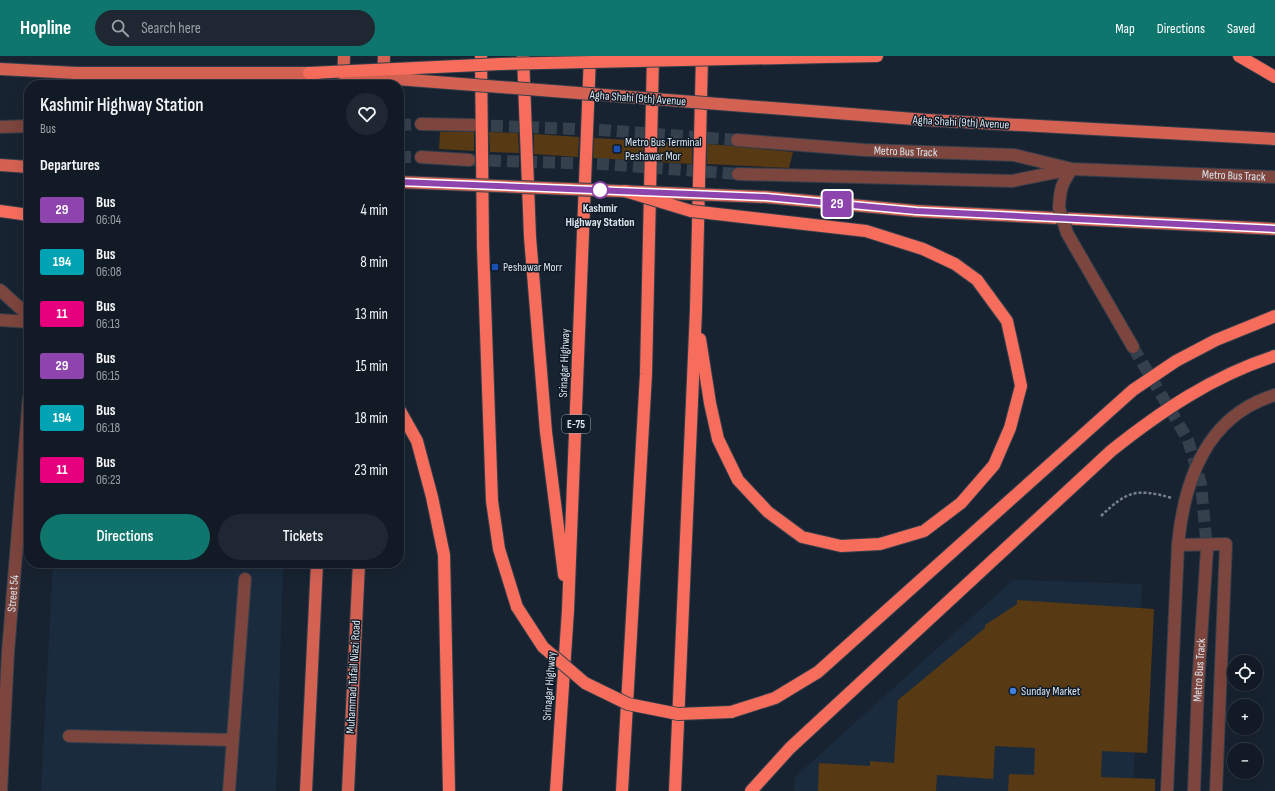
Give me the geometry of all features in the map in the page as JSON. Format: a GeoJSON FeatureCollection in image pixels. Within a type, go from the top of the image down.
{"type":"FeatureCollection","features":[{"type":"Feature","properties":{"kind":"highway"},"geometry":{"type":"LineString","coordinates":[[481,56],[483,246],[492,501],[500,549],[517,607],[543,647],[585,683],[628,704],[678,714],[731,712],[775,698],[818,672],[1133,390],[1176,361],[1216,340],[1275,316]]}},
{"type":"Feature","properties":{"kind":"highway"},"geometry":{"type":"LineString","coordinates":[[523,56],[530,237],[545,424],[568,610]]}},
{"type":"Feature","properties":{"kind":"highway","name":"Srinagar Highway"},"geometry":{"type":"LineString","coordinates":[[556,791],[568,610],[590,56]]}},
{"type":"Feature","properties":{"kind":"highway"},"geometry":{"type":"LineString","coordinates":[[622,791],[646,374],[653,56]]}},
{"type":"Feature","properties":{"kind":"highway"},"geometry":{"type":"LineString","coordinates":[[676,791],[696,310],[702,56]]}},
{"type":"Feature","properties":{"kind":"highway"},"geometry":{"type":"LineString","coordinates":[[309,73],[500,64],[878,56]]}},
{"type":"Feature","properties":{"kind":"highway"},"geometry":{"type":"LineString","coordinates":[[1239,56],[1275,77]]}},
{"type":"Feature","properties":{"kind":"highway"},"geometry":{"type":"LineString","coordinates":[[625,191],[691,211],[866,231],[923,249],[955,264],[977,280],[1007,321],[1016,357],[1021,386],[1010,428],[994,465],[961,503],[924,531],[880,544],[841,546],[802,537],[768,512],[738,480],[718,439],[710,403],[696,310]]}},
{"type":"Feature","properties":{"kind":"highway"},"geometry":{"type":"LineString","coordinates":[[0,211],[24,214]]}},
{"type":"Feature","properties":{"kind":"highway"},"geometry":{"type":"LineString","coordinates":[[751,791],[790,748],[1111,451],[1145,423],[1188,395],[1223,377],[1275,356]]}},
{"type":"Feature","properties":{"kind":"highway"},"geometry":{"type":"LineString","coordinates":[[404,419],[417,441],[432,497],[444,555],[449,791]]}},
{"type":"Feature","properties":{"kind":"main road"},"geometry":{"type":"LineString","coordinates":[[342,80],[344,56]]}},
{"type":"Feature","properties":{"kind":"main road"},"geometry":{"type":"LineString","coordinates":[[382,80],[384,56]]}},
{"type":"Feature","properties":{"kind":"main road","name":"Agha Shahi (9th) Avenue"},"geometry":{"type":"LineString","coordinates":[[0,69],[76,73],[309,73],[401,80]]}},
{"type":"Feature","properties":{"kind":"main road","name":"Agha Shahi (9th) Avenue"},"geometry":{"type":"LineString","coordinates":[[404,80],[927,120],[1275,139]]}},
{"type":"Feature","properties":{"kind":"main road"},"geometry":{"type":"LineString","coordinates":[[0,165],[24,166]]}},
{"type":"Feature","properties":{"kind":"main road"},"geometry":{"type":"LineString","coordinates":[[404,182],[766,197],[916,211],[1275,229]]}},
{"type":"Feature","properties":{"kind":"main road"},"geometry":{"type":"LineString","coordinates":[[306,791],[317,568]]}},
{"type":"Feature","properties":{"kind":"main road","name":"Muhammad Tufail Niazi Road"},"geometry":{"type":"LineString","coordinates":[[348,791],[358,568]]}},
{"type":"Feature","properties":{"kind":"street"},"geometry":{"type":"LineString","coordinates":[[421,124],[473,125]]}},
{"type":"Feature","properties":{"kind":"street"},"geometry":{"type":"LineString","coordinates":[[0,127],[24,126]]}},
{"type":"Feature","properties":{"kind":"street","name":"Metro Bus Track"},"geometry":{"type":"LineString","coordinates":[[738,140],[865,150],[1014,155],[1072,169],[1275,177]]}},
{"type":"Feature","properties":{"kind":"street"},"geometry":{"type":"LineString","coordinates":[[421,158],[469,160]]}},
{"type":"Feature","properties":{"kind":"street"},"geometry":{"type":"LineString","coordinates":[[1072,169],[1062,182],[1059,208],[1067,233],[1133,347]]}},
{"type":"Feature","properties":{"kind":"street","name":"Metro Bus Track"},"geometry":{"type":"LineString","coordinates":[[738,174],[1012,181],[1072,169]]}},
{"type":"Feature","properties":{"kind":"street"},"geometry":{"type":"LineString","coordinates":[[0,290],[24,312]]}},
{"type":"Feature","properties":{"kind":"street"},"geometry":{"type":"LineString","coordinates":[[0,320],[24,322]]}},
{"type":"Feature","properties":{"kind":"street"},"geometry":{"type":"LineString","coordinates":[[1167,791],[1178,546],[1181,512],[1190,480],[1203,452],[1219,431],[1241,412],[1275,395]]}},
{"type":"Feature","properties":{"kind":"street","name":"Street 54"},"geometry":{"type":"LineString","coordinates":[[1,791],[4,652],[24,448]]}},
{"type":"Feature","properties":{"kind":"street"},"geometry":{"type":"LineString","coordinates":[[1178,546],[1226,544],[1216,791]]}},
{"type":"Feature","properties":{"kind":"street","name":"Metro Bus Track"},"geometry":{"type":"LineString","coordinates":[[1194,791],[1198,685],[1207,549]]}},
{"type":"Feature","properties":{"kind":"street"},"geometry":{"type":"LineString","coordinates":[[229,791],[245,579]]}},
{"type":"Feature","properties":{"kind":"street"},"geometry":{"type":"LineString","coordinates":[[69,736],[232,740]]}},
{"type":"Feature","properties":{"kind":"path"},"geometry":{"type":"LineString","coordinates":[[1101,516],[1118,499],[1127,494],[1142,492],[1157,494],[1184,502]]}},
{"type":"Feature","properties":{"kind":"shaded area"},"geometry":{"type":"Polygon","coordinates":[[[53,568],[283,568],[276,791],[41,791],[53,568]]]}},
{"type":"Feature","properties":{"kind":"shaded area","name":"Sunday Market"},"geometry":{"type":"Polygon","coordinates":[[[1013,580],[1142,584],[1133,791],[794,791],[795,777],[1013,580]]]}},
{"type":"Feature","properties":{"kind":"building"},"geometry":{"type":"Polygon","coordinates":[[[440,132],[474,132],[474,151],[439,149],[440,132]]]}},
{"type":"Feature","properties":{"kind":"building"},"geometry":{"type":"Polygon","coordinates":[[[489,132],[518,133],[519,153],[490,152],[489,132]]]}},
{"type":"Feature","properties":{"kind":"building"},"geometry":{"type":"Polygon","coordinates":[[[534,134],[579,137],[578,157],[534,154],[534,134]]]}},
{"type":"Feature","properties":{"kind":"building"},"geometry":{"type":"Polygon","coordinates":[[[594,138],[644,141],[643,161],[593,158],[594,138]]]}},
{"type":"Feature","properties":{"kind":"building"},"geometry":{"type":"Polygon","coordinates":[[[659,142],[692,144],[692,164],[658,162],[659,142]]]}},
{"type":"Feature","properties":{"kind":"building"},"geometry":{"type":"Polygon","coordinates":[[[707,144],[793,152],[789,168],[707,164],[707,144]]]}},
{"type":"Feature","properties":{"kind":"building","name":"Sunday Market"},"geometry":{"type":"Polygon","coordinates":[[[1017,600],[1154,609],[1147,753],[1102,751],[1101,777],[1155,779],[1155,791],[1008,791],[1009,774],[1034,775],[1035,748],[995,746],[993,779],[937,775],[936,791],[818,791],[819,763],[870,766],[870,761],[894,763],[898,700],[985,628],[985,625],[1017,604],[1017,600]]]}},
{"type":"Feature","properties":{"kind":"tunnel"},"geometry":{"type":"LineString","coordinates":[[404,125],[421,124]]}},
{"type":"Feature","properties":{"kind":"tunnel"},"geometry":{"type":"LineString","coordinates":[[473,125],[602,130],[737,140]]}},
{"type":"Feature","properties":{"kind":"tunnel"},"geometry":{"type":"LineString","coordinates":[[404,157],[421,157]]}},
{"type":"Feature","properties":{"kind":"tunnel"},"geometry":{"type":"LineString","coordinates":[[471,160],[601,164],[738,174]]}},
{"type":"Feature","properties":{"kind":"tunnel"},"geometry":{"type":"LineString","coordinates":[[1133,347],[1188,440],[1201,484],[1207,549]]}},
{"type":"Feature","properties":{"kind":"bus line","name":"29"},"geometry":{"type":"LineString","coordinates":[[404,182],[766,197],[916,211],[1275,229]]}},
{"type":"Feature","properties":{"kind":"place","name":"Metro Bus Terminal Peshawar Mor"},"geometry":{"type":"Point","coordinates":[617,149]}},
{"type":"Feature","properties":{"kind":"place","name":"Kashmir Highway Station"},"geometry":{"type":"Point","coordinates":[600,190]}},
{"type":"Feature","properties":{"kind":"place","name":"Peshawar Morr"},"geometry":{"type":"Point","coordinates":[495,267]}},
{"type":"Feature","properties":{"kind":"place","name":"Sunday Market"},"geometry":{"type":"Point","coordinates":[1013,691]}}]}
